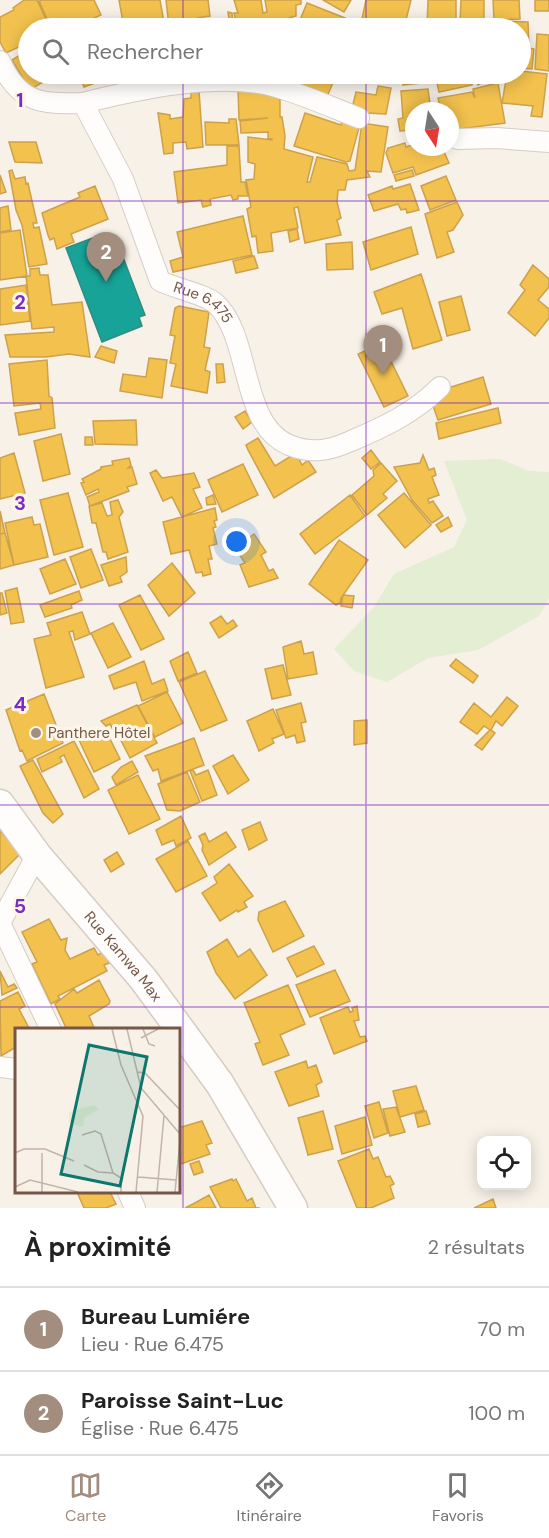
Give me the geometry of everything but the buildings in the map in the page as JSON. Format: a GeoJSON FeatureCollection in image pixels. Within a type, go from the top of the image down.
{"type":"FeatureCollection","features":[{"type":"Feature","properties":{"kind":"main road","name":"Rue Kamwa Max"},"geometry":{"type":"LineString","coordinates":[[0,804],[37,855],[144,980],[179,1028]]}},
{"type":"Feature","properties":{"kind":"main road","name":"Rue Kamwa Max"},"geometry":{"type":"LineString","coordinates":[[180,1029],[220,1084],[293,1208]]}},
{"type":"Feature","properties":{"kind":"street"},"geometry":{"type":"LineString","coordinates":[[0,61],[6,74],[22,95],[44,103],[83,103],[128,92],[179,84]]}},
{"type":"Feature","properties":{"kind":"street"},"geometry":{"type":"LineString","coordinates":[[250,84],[272,86],[359,118]]}},
{"type":"Feature","properties":{"kind":"street","name":"Rue 6.475"},"geometry":{"type":"LineString","coordinates":[[83,103],[123,179],[160,281],[214,302],[224,315],[239,352],[259,415],[267,430],[281,442],[299,449],[331,450],[413,411],[440,387]]}},
{"type":"Feature","properties":{"kind":"street"},"geometry":{"type":"LineString","coordinates":[[459,139],[497,138],[549,142]]}},
{"type":"Feature","properties":{"kind":"street"},"geometry":{"type":"LineString","coordinates":[[37,855],[0,923],[51,1028]]}},
{"type":"Feature","properties":{"kind":"street"},"geometry":{"type":"LineString","coordinates":[[0,1067],[15,1069]]}},
{"type":"Feature","properties":{"kind":"street"},"geometry":{"type":"LineString","coordinates":[[129,1193],[135,1208]]}},
{"type":"Feature","properties":{"kind":"green space"},"geometry":{"type":"Polygon","coordinates":[[[500,459],[529,471],[549,472],[549,598],[539,616],[478,650],[428,658],[387,682],[354,671],[334,649],[374,607],[394,574],[454,547],[467,520],[444,461],[500,459]]]}},
{"type":"Feature","properties":{"kind":"place","name":"Paroisse Saint-Luc"},"geometry":{"type":"Point","coordinates":[106,282]}},
{"type":"Feature","properties":{"kind":"place","name":"Bureau Lumiére"},"geometry":{"type":"Point","coordinates":[383,375]}},
{"type":"Feature","properties":{"kind":"place","name":"Panthere Hôtel"},"geometry":{"type":"Point","coordinates":[36,733]}}]}
